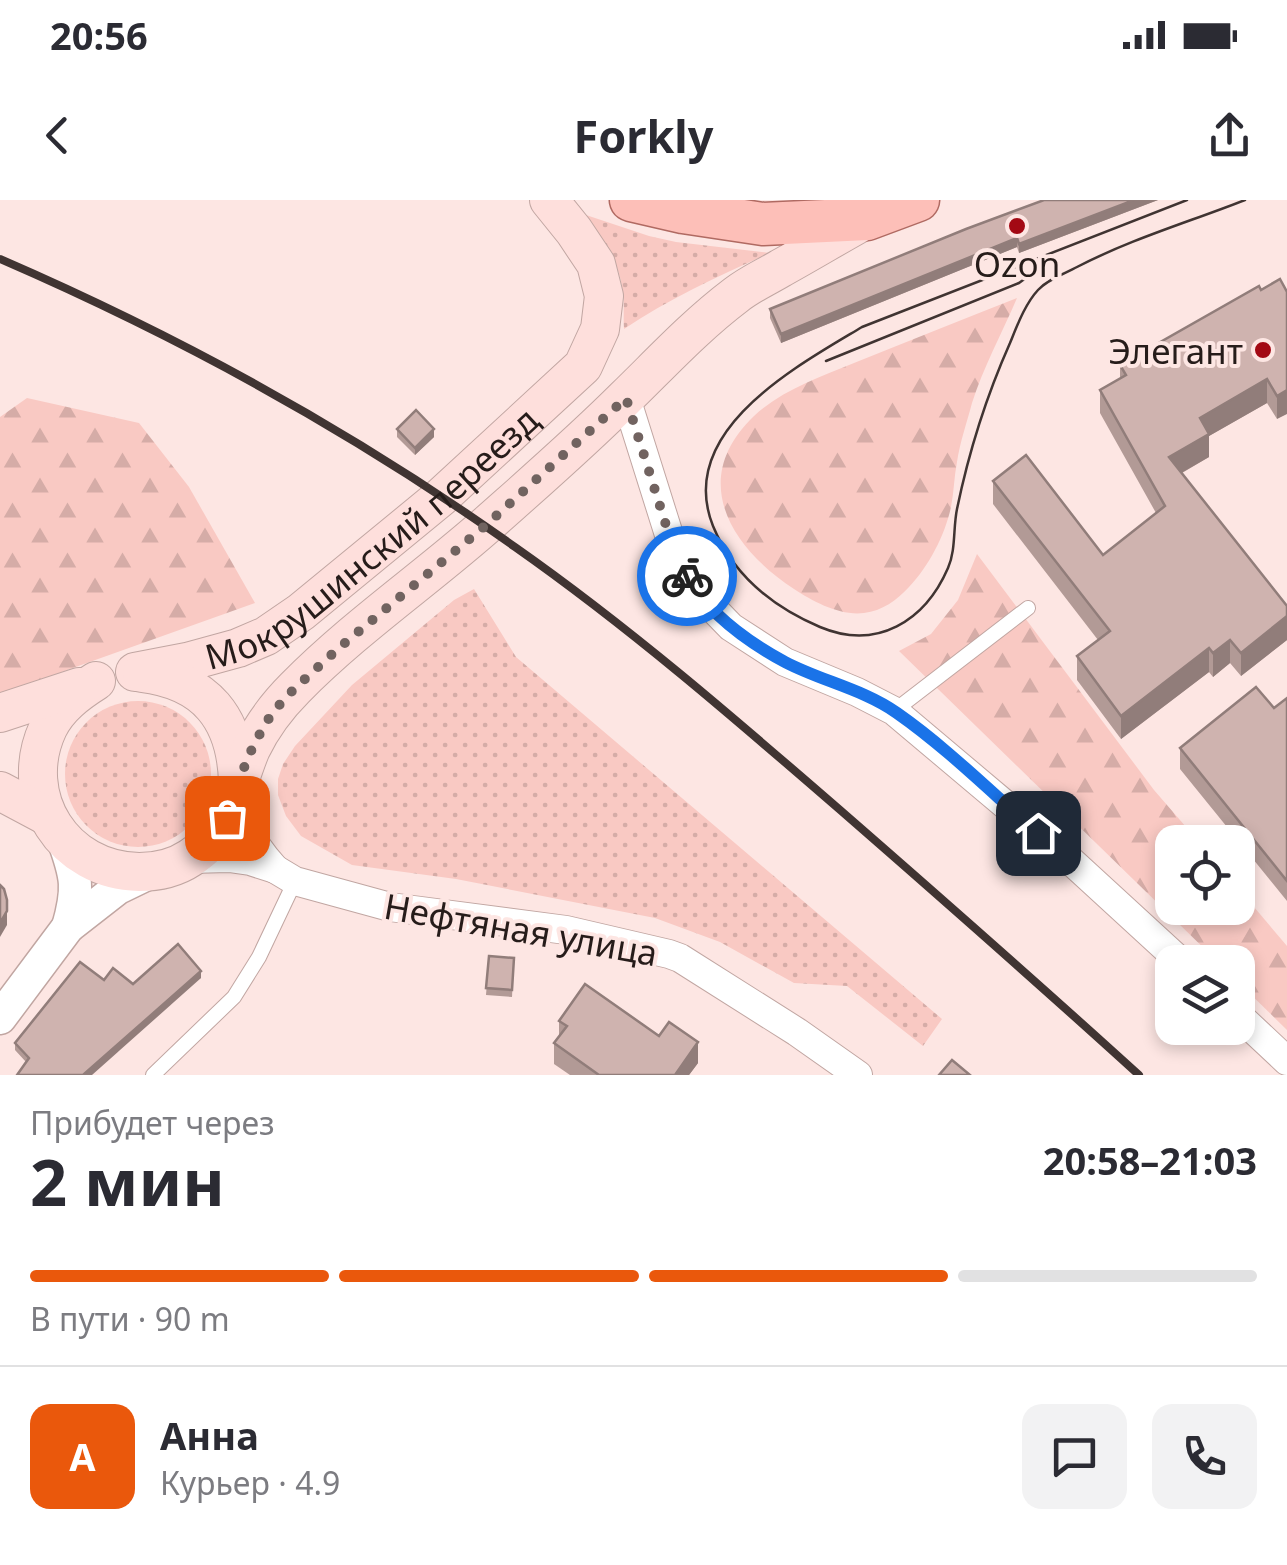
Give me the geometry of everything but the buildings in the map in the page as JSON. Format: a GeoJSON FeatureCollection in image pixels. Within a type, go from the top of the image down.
{"type":"FeatureCollection","features":[{"type":"Feature","properties":{"kind":"main road","name":"Мокрушинский переезд"},"geometry":{"type":"LineString","coordinates":[[135,672],[238,648],[266,636],[441,497],[582,366],[600,329],[604,296],[596,264],[549,200]]}},
{"type":"Feature","properties":{"kind":"main road"},"geometry":{"type":"LineString","coordinates":[[631,200],[763,224],[867,219],[918,200]]}},
{"type":"Feature","properties":{"kind":"main road","name":"Мокрушинский переезд"},"geometry":{"type":"LineString","coordinates":[[235,793],[254,744],[272,713],[332,654],[485,526],[626,398],[684,338],[738,293],[867,219]]}},
{"type":"Feature","properties":{"kind":"main road"},"geometry":{"type":"LineString","coordinates":[[0,713],[115,675],[135,672],[166,676],[203,696],[217,711],[237,758],[235,793],[216,835],[190,858],[151,872],[124,872],[80,855],[55,828],[0,790]]}},
{"type":"Feature","properties":{"kind":"main road"},"geometry":{"type":"LineString","coordinates":[[55,828],[41,798],[40,752],[49,726],[63,706],[96,682]]}},
{"type":"Feature","properties":{"kind":"street"},"geometry":{"type":"LineString","coordinates":[[826,200],[867,219]]}},
{"type":"Feature","properties":{"kind":"street"},"geometry":{"type":"LineString","coordinates":[[626,398],[676,557],[696,591],[731,627],[786,662],[894,711],[1059,850],[1162,945]]}},
{"type":"Feature","properties":{"kind":"street"},"geometry":{"type":"LineString","coordinates":[[235,793],[244,828],[255,846],[285,875]]}},
{"type":"Feature","properties":{"kind":"street"},"geometry":{"type":"LineString","coordinates":[[55,828],[75,872],[76,900],[68,928]]}},
{"type":"Feature","properties":{"kind":"street","name":"Нефтяная улица"},"geometry":{"type":"LineString","coordinates":[[190,858],[239,860],[390,907],[566,930],[669,954],[798,1032],[858,1075]]}},
{"type":"Feature","properties":{"kind":"street"},"geometry":{"type":"LineString","coordinates":[[0,1018],[68,928],[118,888],[151,872]]}},
{"type":"Feature","properties":{"kind":"street"},"geometry":{"type":"LineString","coordinates":[[1255,1031],[1287,1060]]}},
{"type":"Feature","properties":{"kind":"lane"},"geometry":{"type":"LineString","coordinates":[[894,711],[1028,608]]}},
{"type":"Feature","properties":{"kind":"lane"},"geometry":{"type":"LineString","coordinates":[[153,1075],[234,997],[259,958],[285,875]]}},
{"type":"Feature","properties":{"kind":"green space"},"geometry":{"type":"Polygon","coordinates":[[[583,214],[676,242],[770,253],[677,297],[624,329],[623,292],[617,267],[583,214]]]}},
{"type":"Feature","properties":{"kind":"green space"},"geometry":{"type":"Polygon","coordinates":[[[1017,298],[972,403],[945,528],[929,560],[904,592],[871,612],[837,610],[794,589],[751,553],[725,510],[721,487],[723,464],[734,440],[754,416],[789,391],[815,379],[1017,298]]]}},
{"type":"Feature","properties":{"kind":"green space"},"geometry":{"type":"Polygon","coordinates":[[[27,398],[139,423],[189,487],[255,603],[0,694],[0,417],[27,398]]]}},
{"type":"Feature","properties":{"kind":"green space"},"geometry":{"type":"Polygon","coordinates":[[[977,554],[1184,825],[1155,825],[1155,901],[899,651],[931,634],[958,600],[977,554]]]}},
{"type":"Feature","properties":{"kind":"green space"},"geometry":{"type":"Polygon","coordinates":[[[474,589],[516,657],[942,1019],[923,1046],[847,986],[794,983],[720,942],[655,918],[456,879],[352,865],[301,836],[286,816],[278,795],[283,764],[295,746],[352,685],[454,600],[474,589]]]}},
{"type":"Feature","properties":{"kind":"green space"},"geometry":{"type":"Polygon","coordinates":[[[138,701],[166,706],[190,722],[206,746],[211,774],[206,802],[190,826],[166,842],[138,847],[110,842],[86,826],[70,802],[65,774],[70,746],[86,722],[110,706],[138,701]]]}},
{"type":"Feature","properties":{"kind":"green space"},"geometry":{"type":"Polygon","coordinates":[[[1255,908],[1287,946],[1287,1030],[1255,999],[1255,945],[1201,945],[1180,925],[1255,925],[1255,908]]]}},
{"type":"Feature","properties":{"kind":"tram line"},"geometry":{"type":"LineString","coordinates":[[1187,200],[862,327],[776,382],[726,432],[711,460],[706,492],[713,526],[743,574],[786,610],[841,634],[879,633],[912,616],[926,603],[948,568],[957,509],[979,425],[1033,296],[1051,280],[1097,257],[1245,200]]}},
{"type":"Feature","properties":{"kind":"tram line"},"geometry":{"type":"LineString","coordinates":[[826,361],[1019,283],[1049,261]]}},
{"type":"Feature","properties":{"kind":"railway"},"geometry":{"type":"LineString","coordinates":[[0,259],[134,321],[265,390],[392,465],[515,547],[720,707],[1139,1075]]}},
{"type":"Feature","properties":{"kind":"way so far"},"geometry":{"type":"LineString","coordinates":[[227,818],[254,744],[272,713],[294,689],[485,526],[626,398],[676,557],[687,576]]}},
{"type":"Feature","properties":{"kind":"place","name":"Ozon"},"geometry":{"type":"Point","coordinates":[1017,226]}},
{"type":"Feature","properties":{"kind":"place","name":"Элегант"},"geometry":{"type":"Point","coordinates":[1263,350]}},
{"type":"Feature","properties":{"kind":"route"},"geometry":{"type":"LineString","coordinates":[[687,576],[731,627],[786,662],[894,711],[1038,833]]}}]}
